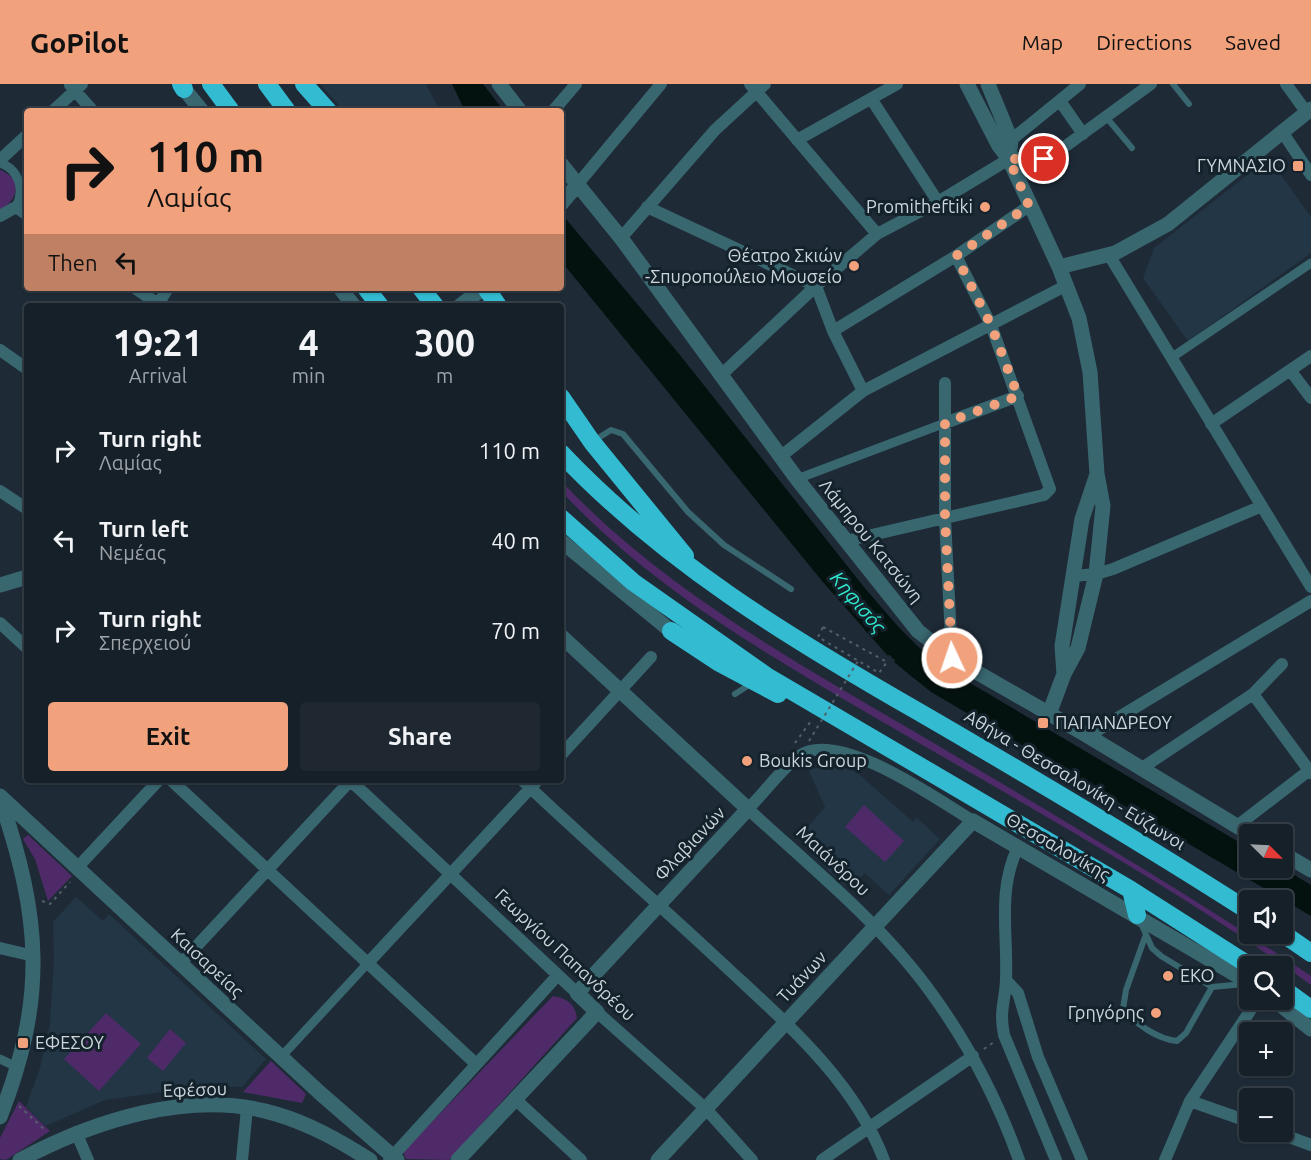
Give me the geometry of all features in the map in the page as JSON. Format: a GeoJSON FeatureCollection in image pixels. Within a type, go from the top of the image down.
{"type":"FeatureCollection","features":[{"type":"Feature","properties":{"kind":"highway"},"geometry":{"type":"LineString","coordinates":[[211,84],[229,108]]}},
{"type":"Feature","properties":{"kind":"highway"},"geometry":{"type":"LineString","coordinates":[[267,84],[285,108]]}},
{"type":"Feature","properties":{"kind":"highway"},"geometry":{"type":"LineString","coordinates":[[304,84],[325,108]]}},
{"type":"Feature","properties":{"kind":"highway"},"geometry":{"type":"LineString","coordinates":[[368,291],[378,303]]}},
{"type":"Feature","properties":{"kind":"highway"},"geometry":{"type":"LineString","coordinates":[[423,291],[433,303]]}},
{"type":"Feature","properties":{"kind":"highway"},"geometry":{"type":"LineString","coordinates":[[482,291],[495,303]]}},
{"type":"Feature","properties":{"kind":"highway"},"geometry":{"type":"LineString","coordinates":[[564,402],[591,442],[703,578]]}},
{"type":"Feature","properties":{"kind":"highway","name":"Αθήνα - Θεσσαλονίκη - Εύζωνοι"},"geometry":{"type":"LineString","coordinates":[[564,456],[621,513],[703,578],[825,659],[1155,851],[1239,905]]}},
{"type":"Feature","properties":{"kind":"highway"},"geometry":{"type":"LineString","coordinates":[[564,521],[592,548],[675,614],[817,707],[1131,890],[1239,959]]}},
{"type":"Feature","properties":{"kind":"highway"},"geometry":{"type":"LineString","coordinates":[[671,631],[768,691],[817,707]]}},
{"type":"Feature","properties":{"kind":"highway"},"geometry":{"type":"LineString","coordinates":[[1131,890],[1137,915]]}},
{"type":"Feature","properties":{"kind":"highway"},"geometry":{"type":"LineString","coordinates":[[1293,941],[1311,953]]}},
{"type":"Feature","properties":{"kind":"highway"},"geometry":{"type":"LineString","coordinates":[[1293,996],[1311,1009]]}},
{"type":"Feature","properties":{"kind":"highway"},"geometry":{"type":"LineString","coordinates":[[1293,1005],[1311,1013]]}},
{"type":"Feature","properties":{"kind":"street"},"geometry":{"type":"LineString","coordinates":[[499,84],[518,108]]}},
{"type":"Feature","properties":{"kind":"street"},"geometry":{"type":"LineString","coordinates":[[556,108],[576,84]]}},
{"type":"Feature","properties":{"kind":"street"},"geometry":{"type":"LineString","coordinates":[[569,194],[662,84]]}},
{"type":"Feature","properties":{"kind":"street"},"geometry":{"type":"LineString","coordinates":[[797,140],[897,84]]}},
{"type":"Feature","properties":{"kind":"street"},"geometry":{"type":"LineString","coordinates":[[967,84],[999,146],[1009,159],[1059,267],[1079,318],[1090,372],[1097,474],[1104,516],[1096,574],[1078,648],[1064,674],[1050,714]]}},
{"type":"Feature","properties":{"kind":"street"},"geometry":{"type":"LineString","coordinates":[[988,84],[1011,140],[1009,159]]}},
{"type":"Feature","properties":{"kind":"street"},"geometry":{"type":"LineString","coordinates":[[1011,140],[1080,84]]}},
{"type":"Feature","properties":{"kind":"street"},"geometry":{"type":"LineString","coordinates":[[720,376],[816,286],[878,234],[938,202],[1009,159],[1052,156],[1151,84]]}},
{"type":"Feature","properties":{"kind":"street"},"geometry":{"type":"LineString","coordinates":[[1059,267],[1108,255],[1168,224],[1283,133],[1309,111],[1286,84]]}},
{"type":"Feature","properties":{"kind":"street"},"geometry":{"type":"LineString","coordinates":[[55,108],[76,86],[91,108]]}},
{"type":"Feature","properties":{"kind":"street"},"geometry":{"type":"LineString","coordinates":[[182,86],[200,108]]}},
{"type":"Feature","properties":{"kind":"street"},"geometry":{"type":"LineString","coordinates":[[621,238],[715,130],[757,86],[797,140],[878,234]]}},
{"type":"Feature","properties":{"kind":"street"},"geometry":{"type":"LineString","coordinates":[[872,100],[938,202]]}},
{"type":"Feature","properties":{"kind":"street"},"geometry":{"type":"LineString","coordinates":[[1060,101],[1083,134]]}},
{"type":"Feature","properties":{"kind":"street"},"geometry":{"type":"LineString","coordinates":[[1283,133],[1311,175]]}},
{"type":"Feature","properties":{"kind":"street"},"geometry":{"type":"LineString","coordinates":[[0,216],[15,207],[21,191],[20,183],[12,170],[0,161],[24,138]]}},
{"type":"Feature","properties":{"kind":"street","name":"Λάμπρου Κατσώνη"},"geometry":{"type":"LineString","coordinates":[[564,175],[569,194],[621,238],[780,457],[918,631],[952,658],[1239,827]]}},
{"type":"Feature","properties":{"kind":"street"},"geometry":{"type":"LineString","coordinates":[[833,331],[956,256],[1029,206]]}},
{"type":"Feature","properties":{"kind":"street"},"geometry":{"type":"LineString","coordinates":[[15,207],[24,212]]}},
{"type":"Feature","properties":{"kind":"street"},"geometry":{"type":"LineString","coordinates":[[647,207],[816,286],[833,331],[863,391]]}},
{"type":"Feature","properties":{"kind":"street"},"geometry":{"type":"LineString","coordinates":[[1108,255],[1311,587]]}},
{"type":"Feature","properties":{"kind":"street"},"geometry":{"type":"LineString","coordinates":[[846,541],[1044,495],[1050,485],[991,325],[956,256]]}},
{"type":"Feature","properties":{"kind":"street"},"geometry":{"type":"LineString","coordinates":[[1171,358],[1311,263]]}},
{"type":"Feature","properties":{"kind":"street"},"geometry":{"type":"LineString","coordinates":[[780,457],[863,391],[1066,285]]}},
{"type":"Feature","properties":{"kind":"street"},"geometry":{"type":"LineString","coordinates":[[139,291],[156,303]]}},
{"type":"Feature","properties":{"kind":"street"},"geometry":{"type":"LineString","coordinates":[[342,291],[352,303]]}},
{"type":"Feature","properties":{"kind":"street"},"geometry":{"type":"LineString","coordinates":[[464,303],[480,291]]}},
{"type":"Feature","properties":{"kind":"street"},"geometry":{"type":"LineString","coordinates":[[0,350],[24,367]]}},
{"type":"Feature","properties":{"kind":"street"},"geometry":{"type":"LineString","coordinates":[[1211,424],[1311,356]]}},
{"type":"Feature","properties":{"kind":"street"},"geometry":{"type":"LineString","coordinates":[[1290,370],[1311,398]]}},
{"type":"Feature","properties":{"kind":"street"},"geometry":{"type":"LineString","coordinates":[[945,382],[945,518],[952,658]]}},
{"type":"Feature","properties":{"kind":"street"},"geometry":{"type":"LineString","coordinates":[[797,479],[1018,396]]}},
{"type":"Feature","properties":{"kind":"street"},"geometry":{"type":"LineString","coordinates":[[1064,674],[1062,646],[1082,519],[1097,474]]}},
{"type":"Feature","properties":{"kind":"street"},"geometry":{"type":"LineString","coordinates":[[0,491],[24,507]]}},
{"type":"Feature","properties":{"kind":"street"},"geometry":{"type":"LineString","coordinates":[[1073,576],[1096,574],[1144,557],[1262,506]]}},
{"type":"Feature","properties":{"kind":"street"},"geometry":{"type":"LineString","coordinates":[[564,543],[671,631]]}},
{"type":"Feature","properties":{"kind":"street"},"geometry":{"type":"LineString","coordinates":[[0,585],[24,578]]}},
{"type":"Feature","properties":{"kind":"street"},"geometry":{"type":"LineString","coordinates":[[1088,736],[1311,601]]}},
{"type":"Feature","properties":{"kind":"street"},"geometry":{"type":"LineString","coordinates":[[0,623],[24,645]]}},
{"type":"Feature","properties":{"kind":"street","name":"Μαιάνδρου"},"geometry":{"type":"LineString","coordinates":[[564,639],[875,927],[931,992],[973,1056],[1019,1160]]}},
{"type":"Feature","properties":{"kind":"street"},"geometry":{"type":"LineString","coordinates":[[564,752],[651,657]]}},
{"type":"Feature","properties":{"kind":"street"},"geometry":{"type":"LineString","coordinates":[[1142,768],[1253,693],[1282,664]]}},
{"type":"Feature","properties":{"kind":"street"},"geometry":{"type":"LineString","coordinates":[[1251,824],[1310,771],[1253,693]]}},
{"type":"Feature","properties":{"kind":"street","name":"Φλαβιανών"},"geometry":{"type":"LineString","coordinates":[[578,993],[800,755],[830,749],[845,751]]}},
{"type":"Feature","properties":{"kind":"street","name":"Θεσσαλονίκης"},"geometry":{"type":"LineString","coordinates":[[845,751],[866,759],[1137,915],[1239,977]]}},
{"type":"Feature","properties":{"kind":"street"},"geometry":{"type":"LineString","coordinates":[[79,869],[156,783]]}},
{"type":"Feature","properties":{"kind":"street"},"geometry":{"type":"LineString","coordinates":[[174,783],[475,1063]]}},
{"type":"Feature","properties":{"kind":"street"},"geometry":{"type":"LineString","coordinates":[[180,964],[347,783]]}},
{"type":"Feature","properties":{"kind":"street","name":"Γεωργίου Παπανδρέου"},"geometry":{"type":"LineString","coordinates":[[353,783],[597,1012],[706,1109],[752,1160]]}},
{"type":"Feature","properties":{"kind":"street"},"geometry":{"type":"LineString","coordinates":[[281,1057],[530,783],[786,1023],[823,1063],[870,1128],[884,1160]]}},
{"type":"Feature","properties":{"kind":"street"},"geometry":{"type":"LineString","coordinates":[[0,797],[28,898],[34,956],[30,1009],[18,1067],[0,1118]]}},
{"type":"Feature","properties":{"kind":"street","name":"Καισαρείας"},"geometry":{"type":"LineString","coordinates":[[0,797],[392,1158]]}},
{"type":"Feature","properties":{"kind":"street","name":"Τυάνων"},"geometry":{"type":"LineString","coordinates":[[658,1160],[973,821]]}},
{"type":"Feature","properties":{"kind":"street"},"geometry":{"type":"LineString","coordinates":[[1018,847],[1008,870],[1004,901],[1006,980],[999,1015],[1004,1035],[1056,1160]]}},
{"type":"Feature","properties":{"kind":"street"},"geometry":{"type":"LineString","coordinates":[[1293,859],[1311,870]]}},
{"type":"Feature","properties":{"kind":"street"},"geometry":{"type":"LineString","coordinates":[[0,948],[34,956]]}},
{"type":"Feature","properties":{"kind":"street"},"geometry":{"type":"LineString","coordinates":[[392,1158],[475,1063],[558,975]]}},
{"type":"Feature","properties":{"kind":"street"},"geometry":{"type":"LineString","coordinates":[[1006,980],[1018,993],[1038,1057],[1082,1160]]}},
{"type":"Feature","properties":{"kind":"street"},"geometry":{"type":"LineString","coordinates":[[1165,1160],[1172,1138],[1190,1101],[1251,1010]]}},
{"type":"Feature","properties":{"kind":"street"},"geometry":{"type":"LineString","coordinates":[[1287,1010],[1311,1029]]}},
{"type":"Feature","properties":{"kind":"street"},"geometry":{"type":"LineString","coordinates":[[458,1160],[597,1012]]}},
{"type":"Feature","properties":{"kind":"street"},"geometry":{"type":"LineString","coordinates":[[822,1160],[973,1056]]}},
{"type":"Feature","properties":{"kind":"street"},"geometry":{"type":"LineString","coordinates":[[0,1059],[18,1067]]}},
{"type":"Feature","properties":{"kind":"street"},"geometry":{"type":"LineString","coordinates":[[516,1100],[581,1160]]}},
{"type":"Feature","properties":{"kind":"street"},"geometry":{"type":"LineString","coordinates":[[1190,1101],[1239,1118]]}},
{"type":"Feature","properties":{"kind":"street"},"geometry":{"type":"LineString","coordinates":[[242,1160],[247,1108]]}},
{"type":"Feature","properties":{"kind":"street","name":"Εφέσου"},"geometry":{"type":"LineString","coordinates":[[20,1160],[76,1132],[121,1118],[165,1109],[247,1108],[275,1113],[314,1129],[370,1160]]}},
{"type":"Feature","properties":{"kind":"street"},"geometry":{"type":"LineString","coordinates":[[76,1132],[88,1160]]}},
{"type":"Feature","properties":{"kind":"street"},"geometry":{"type":"LineString","coordinates":[[1293,1138],[1311,1145]]}},
{"type":"Feature","properties":{"kind":"lane"},"geometry":{"type":"LineString","coordinates":[[1173,84],[1190,104]]}},
{"type":"Feature","properties":{"kind":"lane"},"geometry":{"type":"LineString","coordinates":[[1106,117],[1132,148]]}},
{"type":"Feature","properties":{"kind":"lane"},"geometry":{"type":"LineString","coordinates":[[591,442],[611,430],[623,434],[688,512],[724,545],[791,589]]}},
{"type":"Feature","properties":{"kind":"lane"},"geometry":{"type":"LineString","coordinates":[[735,694],[753,682]]}},
{"type":"Feature","properties":{"kind":"lane"},"geometry":{"type":"LineString","coordinates":[[1137,915],[1145,938],[1161,956],[1212,987],[1239,985]]}},
{"type":"Feature","properties":{"kind":"lane"},"geometry":{"type":"LineString","coordinates":[[1145,938],[1126,990],[1123,1009],[1129,1016],[1167,1040],[1178,1041],[1186,1033],[1212,987]]}},
{"type":"Feature","properties":{"kind":"path"},"geometry":{"type":"LineString","coordinates":[[809,741],[858,661],[818,637],[823,627],[887,662]]}},
{"type":"Feature","properties":{"kind":"path"},"geometry":{"type":"LineString","coordinates":[[795,743],[817,707]]}},
{"type":"Feature","properties":{"kind":"path"},"geometry":{"type":"LineString","coordinates":[[28,898],[50,904],[79,869]]}},
{"type":"Feature","properties":{"kind":"path"},"geometry":{"type":"LineString","coordinates":[[973,1056],[1004,1035]]}},
{"type":"Feature","properties":{"kind":"path"},"geometry":{"type":"LineString","coordinates":[[8,1096],[56,1141]]}},
{"type":"Feature","properties":{"kind":"shaded area"},"geometry":{"type":"Polygon","coordinates":[[[320,84],[426,84],[438,108],[341,108],[320,84]]]}},
{"type":"Feature","properties":{"kind":"shaded area"},"geometry":{"type":"Polygon","coordinates":[[[1269,158],[1311,217],[1311,253],[1188,341],[1143,278],[1154,248],[1269,158]]]}},
{"type":"Feature","properties":{"kind":"shaded area"},"geometry":{"type":"Polygon","coordinates":[[[0,170],[13,179],[16,190],[11,201],[0,212],[0,170]]]}},
{"type":"Feature","properties":{"kind":"shaded area"},"geometry":{"type":"Polygon","coordinates":[[[564,484],[600,520],[641,555],[729,619],[821,677],[1207,908],[1239,929],[1239,936],[1163,886],[1061,825],[769,655],[681,596],[639,563],[564,494],[564,484]]]}},
{"type":"Feature","properties":{"kind":"shaded area"},"geometry":{"type":"Polygon","coordinates":[[[846,766],[861,776],[913,822],[917,818],[940,839],[889,895],[865,873],[856,882],[859,885],[856,887],[849,881],[844,885],[810,853],[814,849],[801,835],[825,807],[808,769],[846,766]]]}},
{"type":"Feature","properties":{"kind":"shaded area"},"geometry":{"type":"Polygon","coordinates":[[[864,805],[904,841],[885,862],[845,827],[864,805]]]}},
{"type":"Feature","properties":{"kind":"shaded area"},"geometry":{"type":"Polygon","coordinates":[[[28,835],[72,876],[48,901],[35,859],[23,839],[28,835]]]}},
{"type":"Feature","properties":{"kind":"shaded area"},"geometry":{"type":"Polygon","coordinates":[[[76,897],[103,921],[109,914],[266,1059],[242,1087],[205,1086],[105,1100],[46,1126],[26,1107],[40,1068],[50,1024],[54,959],[53,922],[76,897]]]}},
{"type":"Feature","properties":{"kind":"shaded area"},"geometry":{"type":"Polygon","coordinates":[[[1252,944],[1262,944],[1280,956],[1269,956],[1252,944]]]}},
{"type":"Feature","properties":{"kind":"shaded area"},"geometry":{"type":"Polygon","coordinates":[[[1293,964],[1311,976],[1311,985],[1293,973],[1293,964]]]}},
{"type":"Feature","properties":{"kind":"shaded area"},"geometry":{"type":"Polygon","coordinates":[[[553,996],[569,1002],[577,1018],[449,1160],[406,1159],[403,1152],[553,996]]]}},
{"type":"Feature","properties":{"kind":"shaded area"},"geometry":{"type":"Polygon","coordinates":[[[106,1013],[141,1044],[99,1091],[64,1059],[106,1013]]]}},
{"type":"Feature","properties":{"kind":"shaded area"},"geometry":{"type":"Polygon","coordinates":[[[170,1029],[186,1043],[163,1071],[147,1058],[170,1029]]]}},
{"type":"Feature","properties":{"kind":"shaded area"},"geometry":{"type":"Polygon","coordinates":[[[271,1061],[306,1094],[302,1103],[243,1092],[271,1061]]]}},
{"type":"Feature","properties":{"kind":"shaded area"},"geometry":{"type":"Polygon","coordinates":[[[19,1101],[50,1131],[6,1160],[0,1159],[0,1138],[19,1101]]]}},
{"type":"Feature","properties":{"kind":"water"},"geometry":{"type":"Polygon","coordinates":[[[452,84],[483,84],[502,108],[464,108],[452,84]]]}},
{"type":"Feature","properties":{"kind":"water"},"geometry":{"type":"Polygon","coordinates":[[[566,219],[680,355],[864,587],[907,637],[888,656],[822,581],[564,265],[564,221],[566,219]]]}},
{"type":"Feature","properties":{"kind":"water"},"geometry":{"type":"Polygon","coordinates":[[[913,643],[943,667],[1239,842],[1239,874],[931,692],[894,662],[913,643]]]}},
{"type":"Feature","properties":{"kind":"water"},"geometry":{"type":"Polygon","coordinates":[[[1293,874],[1311,885],[1311,916],[1293,905],[1293,890],[1267,890],[1247,878],[1293,878],[1293,874]]]}},
{"type":"Feature","properties":{"kind":"waterway","name":"Κηφισός"},"geometry":{"type":"LineString","coordinates":[[875,622],[918,665],[931,674]]}},
{"type":"Feature","properties":{"kind":"place","name":"ΓΥΜΝΑΣΙΟ"},"geometry":{"type":"Point","coordinates":[1298,166]}},
{"type":"Feature","properties":{"kind":"place","name":"Promitheftiki"},"geometry":{"type":"Point","coordinates":[985,207]}},
{"type":"Feature","properties":{"kind":"place","name":"Θέατρο Σκιών -Σπυροπούλειο Μουσείο"},"geometry":{"type":"Point","coordinates":[854,266]}},
{"type":"Feature","properties":{"kind":"place","name":"ΠΑΠΑΝΔΡΕΟΥ"},"geometry":{"type":"Point","coordinates":[1043,723]}},
{"type":"Feature","properties":{"kind":"place","name":"Boukis Group"},"geometry":{"type":"Point","coordinates":[747,761]}},
{"type":"Feature","properties":{"kind":"place","name":"EKO"},"geometry":{"type":"Point","coordinates":[1168,976]}},
{"type":"Feature","properties":{"kind":"place","name":"Γρηγόρης"},"geometry":{"type":"Point","coordinates":[1156,1013]}},
{"type":"Feature","properties":{"kind":"place","name":"ΕΦΕΣΟΥ"},"geometry":{"type":"Point","coordinates":[23,1043]}},
{"type":"Feature","properties":{"kind":"route"},"geometry":{"type":"LineString","coordinates":[[952,658],[945,518],[945,423],[1018,396],[991,325],[956,256],[1029,206],[1009,159],[1044,159]]}}]}
